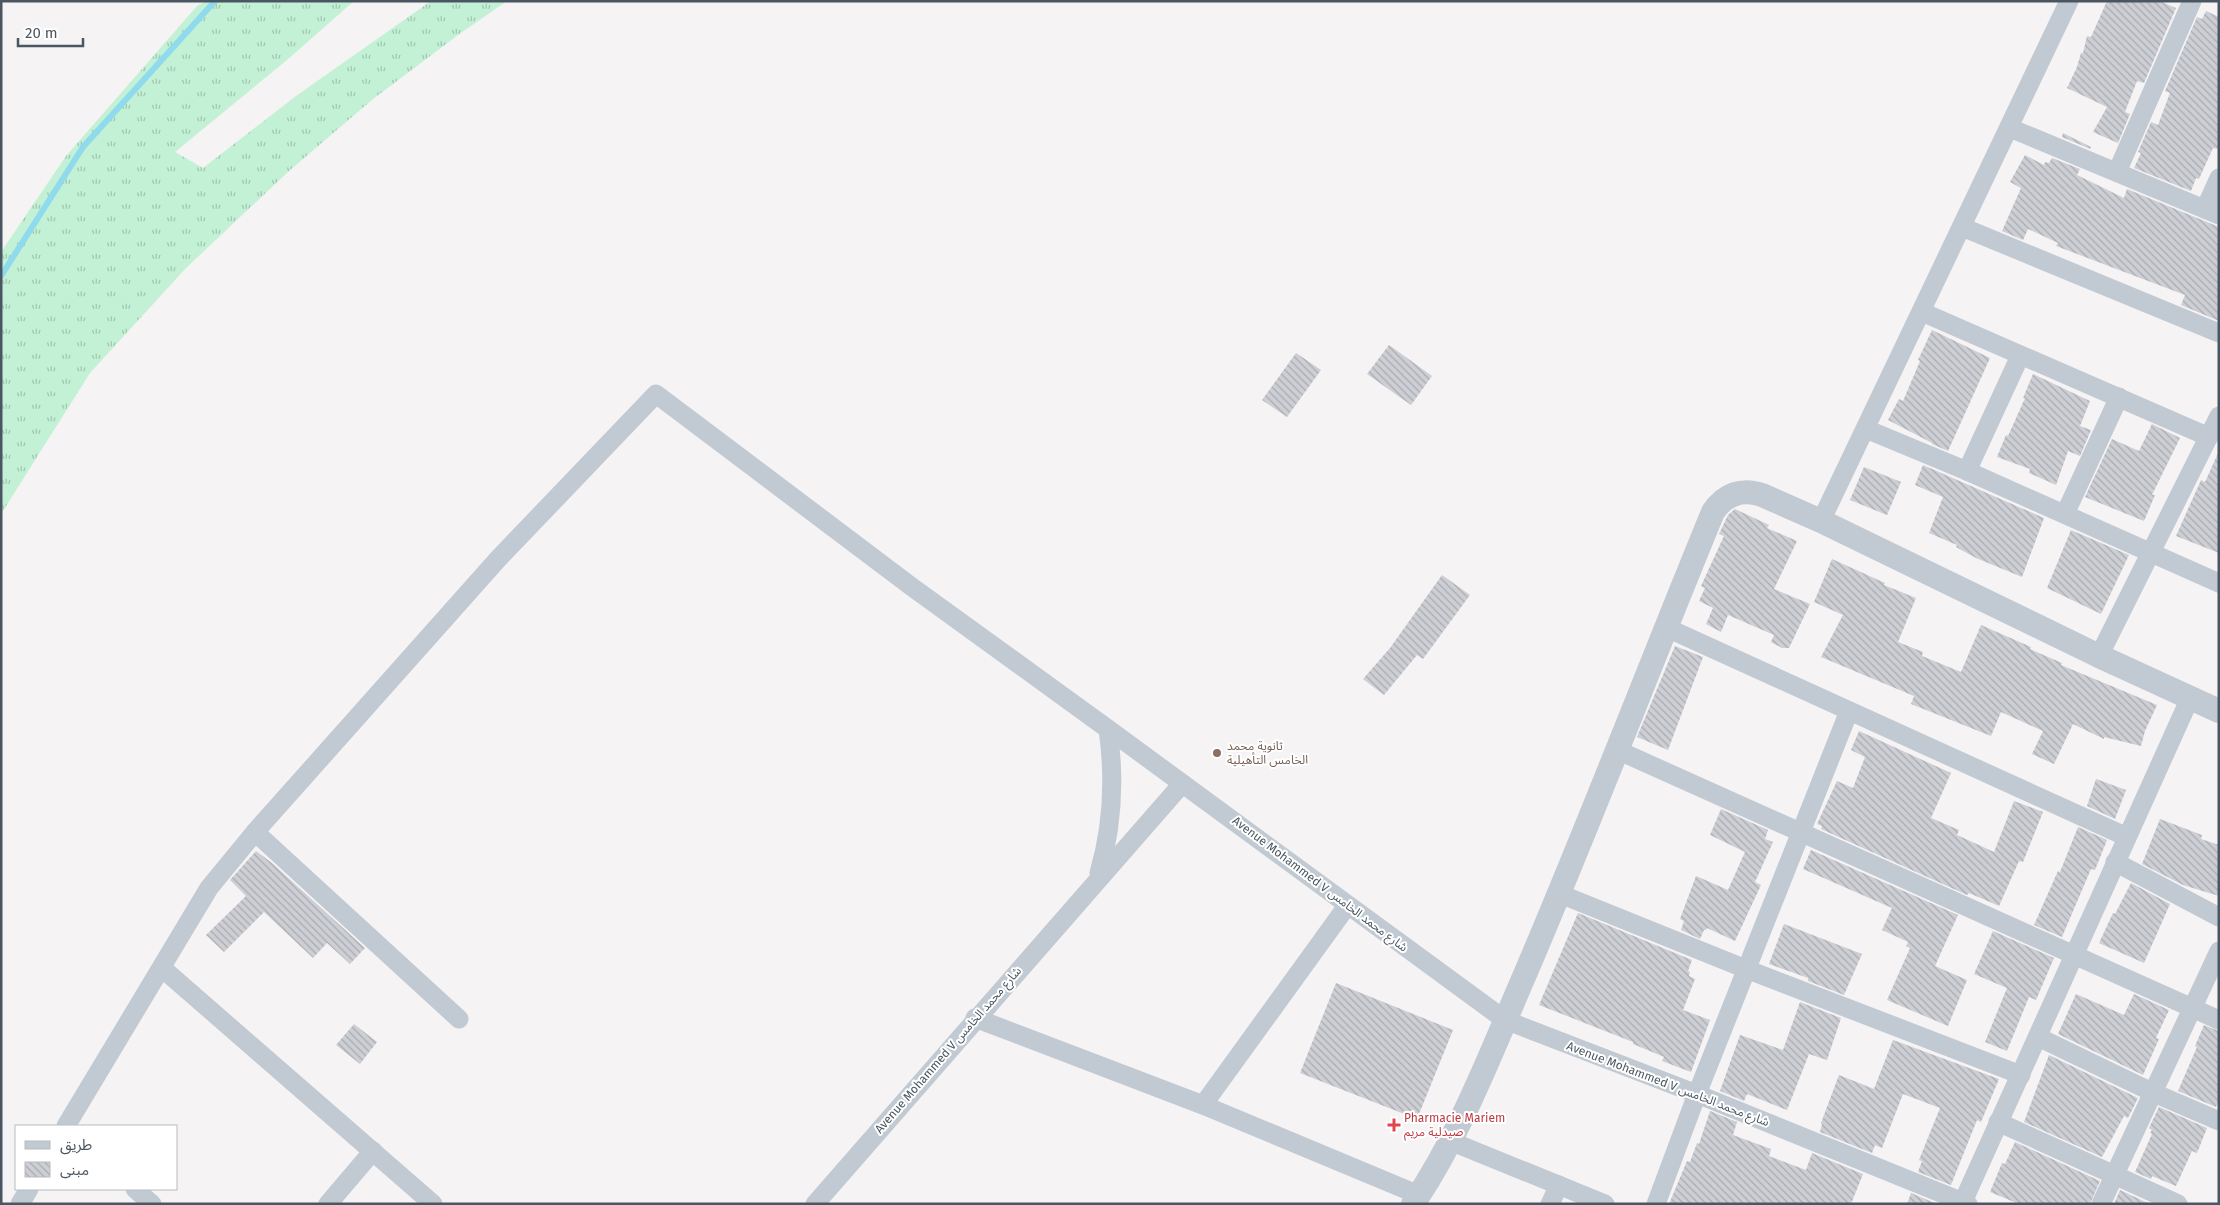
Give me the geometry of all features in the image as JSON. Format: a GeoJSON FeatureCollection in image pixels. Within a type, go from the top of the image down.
{"type":"FeatureCollection","features":[{"type":"Feature","properties":{"kind":"street"},"geometry":{"type":"LineString","coordinates":[[1821,521],[2069,1]]}},
{"type":"Feature","properties":{"kind":"street"},"geometry":{"type":"LineString","coordinates":[[2117,172],[2192,1]]}},
{"type":"Feature","properties":{"kind":"street"},"geometry":{"type":"LineString","coordinates":[[2010,128],[2212,212],[2219,178]]}},
{"type":"Feature","properties":{"kind":"street"},"geometry":{"type":"LineString","coordinates":[[1962,227],[2219,333]]}},
{"type":"Feature","properties":{"kind":"street"},"geometry":{"type":"LineString","coordinates":[[1922,312],[2210,437]]}},
{"type":"Feature","properties":{"kind":"street"},"geometry":{"type":"LineString","coordinates":[[1967,471],[2020,356]]}},
{"type":"Feature","properties":{"kind":"street"},"geometry":{"type":"LineString","coordinates":[[67,1125],[209,888],[255,832],[498,559],[656,394],[912,588],[1182,784]]}},
{"type":"Feature","properties":{"kind":"street"},"geometry":{"type":"LineString","coordinates":[[2065,514],[2118,397]]}},
{"type":"Feature","properties":{"kind":"street"},"geometry":{"type":"LineString","coordinates":[[2099,656],[2219,416]]}},
{"type":"Feature","properties":{"kind":"street"},"geometry":{"type":"LineString","coordinates":[[1866,429],[2065,514],[2219,584]]}},
{"type":"Feature","properties":{"kind":"street"},"geometry":{"type":"LineString","coordinates":[[975,1018],[1203,1105],[1416,1199],[1450,1141],[1560,894],[1713,512],[1724,498],[1733,494],[1753,492],[1821,521],[2099,656],[2219,711]]}},
{"type":"Feature","properties":{"kind":"street"},"geometry":{"type":"LineString","coordinates":[[1666,627],[2128,837]]}},
{"type":"Feature","properties":{"kind":"street"},"geometry":{"type":"LineString","coordinates":[[1964,1203],[1998,1122],[2021,1075],[2190,698]]}},
{"type":"Feature","properties":{"kind":"street"},"geometry":{"type":"LineString","coordinates":[[1656,1204],[1697,1094],[1849,711]]}},
{"type":"Feature","properties":{"kind":"street"},"geometry":{"type":"LineString","coordinates":[[1097,878],[1109,829],[1112,804],[1112,770],[1108,729]]}},
{"type":"Feature","properties":{"kind":"street"},"geometry":{"type":"LineString","coordinates":[[1617,750],[2219,1020]]}},
{"type":"Feature","properties":{"kind":"street","name":"Avenue Mohammed V شارع محمد الخامس"},"geometry":{"type":"LineString","coordinates":[[815,1204],[1097,878],[1182,784],[1505,1020],[1697,1094],[1964,1203]]}},
{"type":"Feature","properties":{"kind":"street"},"geometry":{"type":"LineString","coordinates":[[255,832],[459,1019]]}},
{"type":"Feature","properties":{"kind":"street"},"geometry":{"type":"LineString","coordinates":[[2115,862],[2219,916]]}},
{"type":"Feature","properties":{"kind":"street"},"geometry":{"type":"LineString","coordinates":[[1560,894],[1746,969],[2021,1075]]}},
{"type":"Feature","properties":{"kind":"street"},"geometry":{"type":"LineString","coordinates":[[1203,1105],[1347,906]]}},
{"type":"Feature","properties":{"kind":"street"},"geometry":{"type":"LineString","coordinates":[[2101,1204],[2219,951]]}},
{"type":"Feature","properties":{"kind":"street"},"geometry":{"type":"LineString","coordinates":[[162,968],[433,1204]]}},
{"type":"Feature","properties":{"kind":"street"},"geometry":{"type":"LineString","coordinates":[[2038,1037],[2154,1093],[2219,1121]]}},
{"type":"Feature","properties":{"kind":"street"},"geometry":{"type":"LineString","coordinates":[[1998,1122],[2178,1204]]}},
{"type":"Feature","properties":{"kind":"street"},"geometry":{"type":"LineString","coordinates":[[1450,1141],[1605,1204]]}},
{"type":"Feature","properties":{"kind":"street"},"geometry":{"type":"LineString","coordinates":[[328,1204],[373,1151]]}},
{"type":"Feature","properties":{"kind":"street"},"geometry":{"type":"LineString","coordinates":[[1550,1204],[1559,1185]]}},
{"type":"Feature","properties":{"kind":"street"},"geometry":{"type":"LineString","coordinates":[[20,1204],[28,1190]]}},
{"type":"Feature","properties":{"kind":"street"},"geometry":{"type":"LineString","coordinates":[[136,1190],[152,1204]]}},
{"type":"Feature","properties":{"kind":"green space"},"geometry":{"type":"Polygon","coordinates":[[[206,1],[354,1],[287,60],[175,152],[203,168],[296,96],[431,1],[507,1],[373,99],[289,171],[186,268],[90,373],[1,514],[1,252],[66,156],[197,6],[206,1]]]}},
{"type":"Feature","properties":{"kind":"building"},"geometry":{"type":"Polygon","coordinates":[[[2107,1],[2159,1],[2176,8],[2144,83],[2137,81],[2125,112],[2130,114],[2118,143],[2093,132],[2107,107],[2067,88],[2081,53],[2083,53],[2087,36],[2091,37],[2107,1]]]}},
{"type":"Feature","properties":{"kind":"building"},"geometry":{"type":"Polygon","coordinates":[[[2206,11],[2219,17],[2219,149],[2213,148],[2199,179],[2196,178],[2191,191],[2134,168],[2141,153],[2138,152],[2151,122],[2158,125],[2170,93],[2165,91],[2197,17],[2202,19],[2206,11]]]}},
{"type":"Feature","properties":{"kind":"building"},"geometry":{"type":"Polygon","coordinates":[[[2063,133],[2091,147],[2090,149],[2062,137],[2063,133]]]}},
{"type":"Feature","properties":{"kind":"building"},"geometry":{"type":"Polygon","coordinates":[[[2025,155],[2044,165],[2045,162],[2049,163],[2052,158],[2080,169],[2077,175],[2124,198],[2127,189],[2219,227],[2219,321],[2181,305],[2185,295],[2056,246],[2058,243],[2028,229],[2023,240],[2002,231],[2021,188],[2010,182],[2025,155]]]}},
{"type":"Feature","properties":{"kind":"building"},"geometry":{"type":"Polygon","coordinates":[[[1932,330],[1990,358],[1948,451],[1888,420],[1899,399],[1903,401],[1920,361],[1918,360],[1932,330]]]}},
{"type":"Feature","properties":{"kind":"building"},"geometry":{"type":"Polygon","coordinates":[[[1389,345],[1432,376],[1411,405],[1367,374],[1389,345]]]}},
{"type":"Feature","properties":{"kind":"building"},"geometry":{"type":"Polygon","coordinates":[[[1296,353],[1321,370],[1287,417],[1262,400],[1296,353]]]}},
{"type":"Feature","properties":{"kind":"building"},"geometry":{"type":"Polygon","coordinates":[[[2033,374],[2090,401],[2080,426],[2091,430],[2080,456],[2068,451],[2056,485],[2029,473],[2030,469],[1997,457],[2025,398],[2023,398],[2033,374]]]}},
{"type":"Feature","properties":{"kind":"building"},"geometry":{"type":"Polygon","coordinates":[[[2152,424],[2180,438],[2152,495],[2155,495],[2144,521],[2085,497],[2112,439],[2139,451],[2152,424]]]}},
{"type":"Feature","properties":{"kind":"building"},"geometry":{"type":"Polygon","coordinates":[[[2219,451],[2219,553],[2176,536],[2201,480],[2205,482],[2219,451]]]}},
{"type":"Feature","properties":{"kind":"building"},"geometry":{"type":"Polygon","coordinates":[[[1923,465],[2044,518],[2022,577],[1976,558],[1956,547],[1957,545],[1929,533],[1943,497],[1915,485],[1923,465]]]}},
{"type":"Feature","properties":{"kind":"building"},"geometry":{"type":"Polygon","coordinates":[[[1864,467],[1901,482],[1887,515],[1850,500],[1864,467]]]}},
{"type":"Feature","properties":{"kind":"building"},"geometry":{"type":"Polygon","coordinates":[[[1735,509],[1769,525],[1767,528],[1797,541],[1774,589],[1810,604],[1789,648],[1782,648],[1771,642],[1774,635],[1728,615],[1721,632],[1706,624],[1713,608],[1699,601],[1705,588],[1701,586],[1724,536],[1719,534],[1728,515],[1735,509]]]}},
{"type":"Feature","properties":{"kind":"building"},"geometry":{"type":"Polygon","coordinates":[[[2071,530],[2129,555],[2101,614],[2047,588],[2071,530]]]}},
{"type":"Feature","properties":{"kind":"building"},"geometry":{"type":"Polygon","coordinates":[[[1832,559],[1885,583],[1884,585],[1916,598],[1898,642],[1923,652],[1922,656],[1961,672],[1981,625],[2031,647],[2030,649],[2062,663],[2061,665],[2157,705],[2145,731],[2141,746],[2104,737],[2104,739],[2073,724],[2054,764],[2032,754],[2043,731],[2001,712],[1991,736],[1911,704],[1914,696],[1821,657],[1843,615],[1814,602],[1832,559]]]}},
{"type":"Feature","properties":{"kind":"building"},"geometry":{"type":"Polygon","coordinates":[[[1442,575],[1470,595],[1423,659],[1417,655],[1384,695],[1363,679],[1390,648],[1442,575]]]}},
{"type":"Feature","properties":{"kind":"building"},"geometry":{"type":"Polygon","coordinates":[[[1675,646],[1703,657],[1668,750],[1637,737],[1675,646]]]}},
{"type":"Feature","properties":{"kind":"building"},"geometry":{"type":"Polygon","coordinates":[[[1859,731],[1951,773],[1931,818],[1959,830],[1957,835],[1994,852],[2014,801],[2043,812],[2023,862],[2019,861],[1999,906],[1969,893],[1967,895],[1821,829],[1822,826],[1817,824],[1837,781],[1853,788],[1865,757],[1851,750],[1859,731]]]}},
{"type":"Feature","properties":{"kind":"building"},"geometry":{"type":"Polygon","coordinates":[[[2096,779],[2126,790],[2115,819],[2087,806],[2096,779]]]}},
{"type":"Feature","properties":{"kind":"building"},"geometry":{"type":"Polygon","coordinates":[[[1721,809],[1768,830],[1765,839],[1773,842],[1755,882],[1761,885],[1735,941],[1707,928],[1700,939],[1681,930],[1684,921],[1680,919],[1696,876],[1728,890],[1745,852],[1710,835],[1721,809]]]}},
{"type":"Feature","properties":{"kind":"building"},"geometry":{"type":"Polygon","coordinates":[[[2160,819],[2202,835],[2201,839],[2219,845],[2219,896],[2183,885],[2142,864],[2160,819]]]}},
{"type":"Feature","properties":{"kind":"building"},"geometry":{"type":"Polygon","coordinates":[[[2078,827],[2107,840],[2095,870],[2091,869],[2062,937],[2034,925],[2058,871],[2060,872],[2078,827]]]}},
{"type":"Feature","properties":{"kind":"building"},"geometry":{"type":"Polygon","coordinates":[[[1811,850],[1958,915],[1935,966],[1967,980],[1948,1026],[1887,1000],[1910,948],[1906,946],[1908,942],[1882,930],[1892,908],[1803,869],[1811,850]]]}},
{"type":"Feature","properties":{"kind":"building"},"geometry":{"type":"Polygon","coordinates":[[[256,851],[272,863],[365,948],[350,964],[327,943],[313,958],[264,912],[224,952],[206,935],[246,896],[230,880],[256,851]]]}},
{"type":"Feature","properties":{"kind":"building"},"geometry":{"type":"Polygon","coordinates":[[[2131,883],[2170,904],[2144,963],[2099,943],[2113,913],[2115,914],[2131,883]]]}},
{"type":"Feature","properties":{"kind":"building"},"geometry":{"type":"Polygon","coordinates":[[[1578,913],[1692,960],[1688,971],[1690,972],[1689,976],[1695,979],[1683,1010],[1710,1020],[1691,1072],[1662,1061],[1664,1057],[1633,1044],[1633,1042],[1539,1005],[1578,913]]]}},
{"type":"Feature","properties":{"kind":"building"},"geometry":{"type":"Polygon","coordinates":[[[1784,924],[1862,954],[1844,995],[1808,981],[1808,978],[1769,964],[1784,924]]]}},
{"type":"Feature","properties":{"kind":"building"},"geometry":{"type":"Polygon","coordinates":[[[1993,931],[2054,958],[2036,1000],[2029,997],[2007,1051],[1985,1042],[2007,988],[1974,974],[1993,931]]]}},
{"type":"Feature","properties":{"kind":"building"},"geometry":{"type":"Polygon","coordinates":[[[1336,983],[1453,1030],[1417,1119],[1300,1073],[1336,983]]]}},
{"type":"Feature","properties":{"kind":"building"},"geometry":{"type":"Polygon","coordinates":[[[2076,994],[2124,1015],[2134,994],[2169,1010],[2156,1038],[2159,1039],[2143,1075],[2058,1034],[2076,994]]]}},
{"type":"Feature","properties":{"kind":"building"},"geometry":{"type":"Polygon","coordinates":[[[1800,1002],[1841,1018],[1827,1060],[1809,1054],[1787,1110],[1747,1094],[1744,1101],[1720,1091],[1740,1035],[1783,1050],[1800,1002]]]}},
{"type":"Feature","properties":{"kind":"building"},"geometry":{"type":"Polygon","coordinates":[[[354,1024],[377,1042],[360,1064],[336,1045],[354,1024]]]}},
{"type":"Feature","properties":{"kind":"building"},"geometry":{"type":"Polygon","coordinates":[[[2204,1025],[2219,1031],[2219,1100],[2216,1107],[2178,1091],[2197,1047],[2195,1046],[2204,1025]]]}},
{"type":"Feature","properties":{"kind":"building"},"geometry":{"type":"Polygon","coordinates":[[[1893,1040],[1999,1079],[1981,1122],[1977,1120],[1951,1185],[1918,1172],[1922,1161],[1919,1160],[1940,1108],[1903,1094],[1882,1148],[1875,1145],[1872,1153],[1820,1132],[1821,1123],[1839,1075],[1874,1089],[1893,1040]]]}},
{"type":"Feature","properties":{"kind":"building"},"geometry":{"type":"Polygon","coordinates":[[[2049,1055],[2138,1098],[2128,1118],[2124,1116],[2102,1157],[2024,1122],[2049,1055]]]}},
{"type":"Feature","properties":{"kind":"building"},"geometry":{"type":"Polygon","coordinates":[[[2159,1107],[2207,1128],[2197,1153],[2192,1151],[2176,1186],[2152,1176],[2151,1179],[2135,1172],[2152,1134],[2150,1133],[2152,1130],[2149,1128],[2159,1107]]]}},
{"type":"Feature","properties":{"kind":"building"},"geometry":{"type":"Polygon","coordinates":[[[1710,1111],[1737,1122],[1733,1135],[1771,1149],[1769,1156],[1806,1170],[1812,1153],[1863,1174],[1851,1204],[1669,1204],[1687,1161],[1690,1162],[1697,1143],[1699,1144],[1710,1111]]]}},
{"type":"Feature","properties":{"kind":"building"},"geometry":{"type":"Polygon","coordinates":[[[2015,1142],[2100,1181],[2090,1204],[2019,1204],[1990,1192],[2002,1163],[2005,1164],[2015,1142]]]}},
{"type":"Feature","properties":{"kind":"building"},"geometry":{"type":"Polygon","coordinates":[[[2120,1190],[2150,1204],[2114,1204],[2120,1190]]]}},
{"type":"Feature","properties":{"kind":"building"},"geometry":{"type":"Polygon","coordinates":[[[1911,1193],[1937,1204],[1907,1204],[1911,1193]]]}},
{"type":"Feature","properties":{"kind":"waterway"},"geometry":{"type":"LineString","coordinates":[[1,276],[83,147],[215,1]]}},
{"type":"Feature","properties":{"kind":"place","name":"ثانوية محمد الخامس التأهيلية"},"geometry":{"type":"Point","coordinates":[1217,753]}},
{"type":"Feature","properties":{"kind":"place","name":"Pharmacie Mariem صيدلية مريم"},"geometry":{"type":"Point","coordinates":[1394,1125]}}]}
